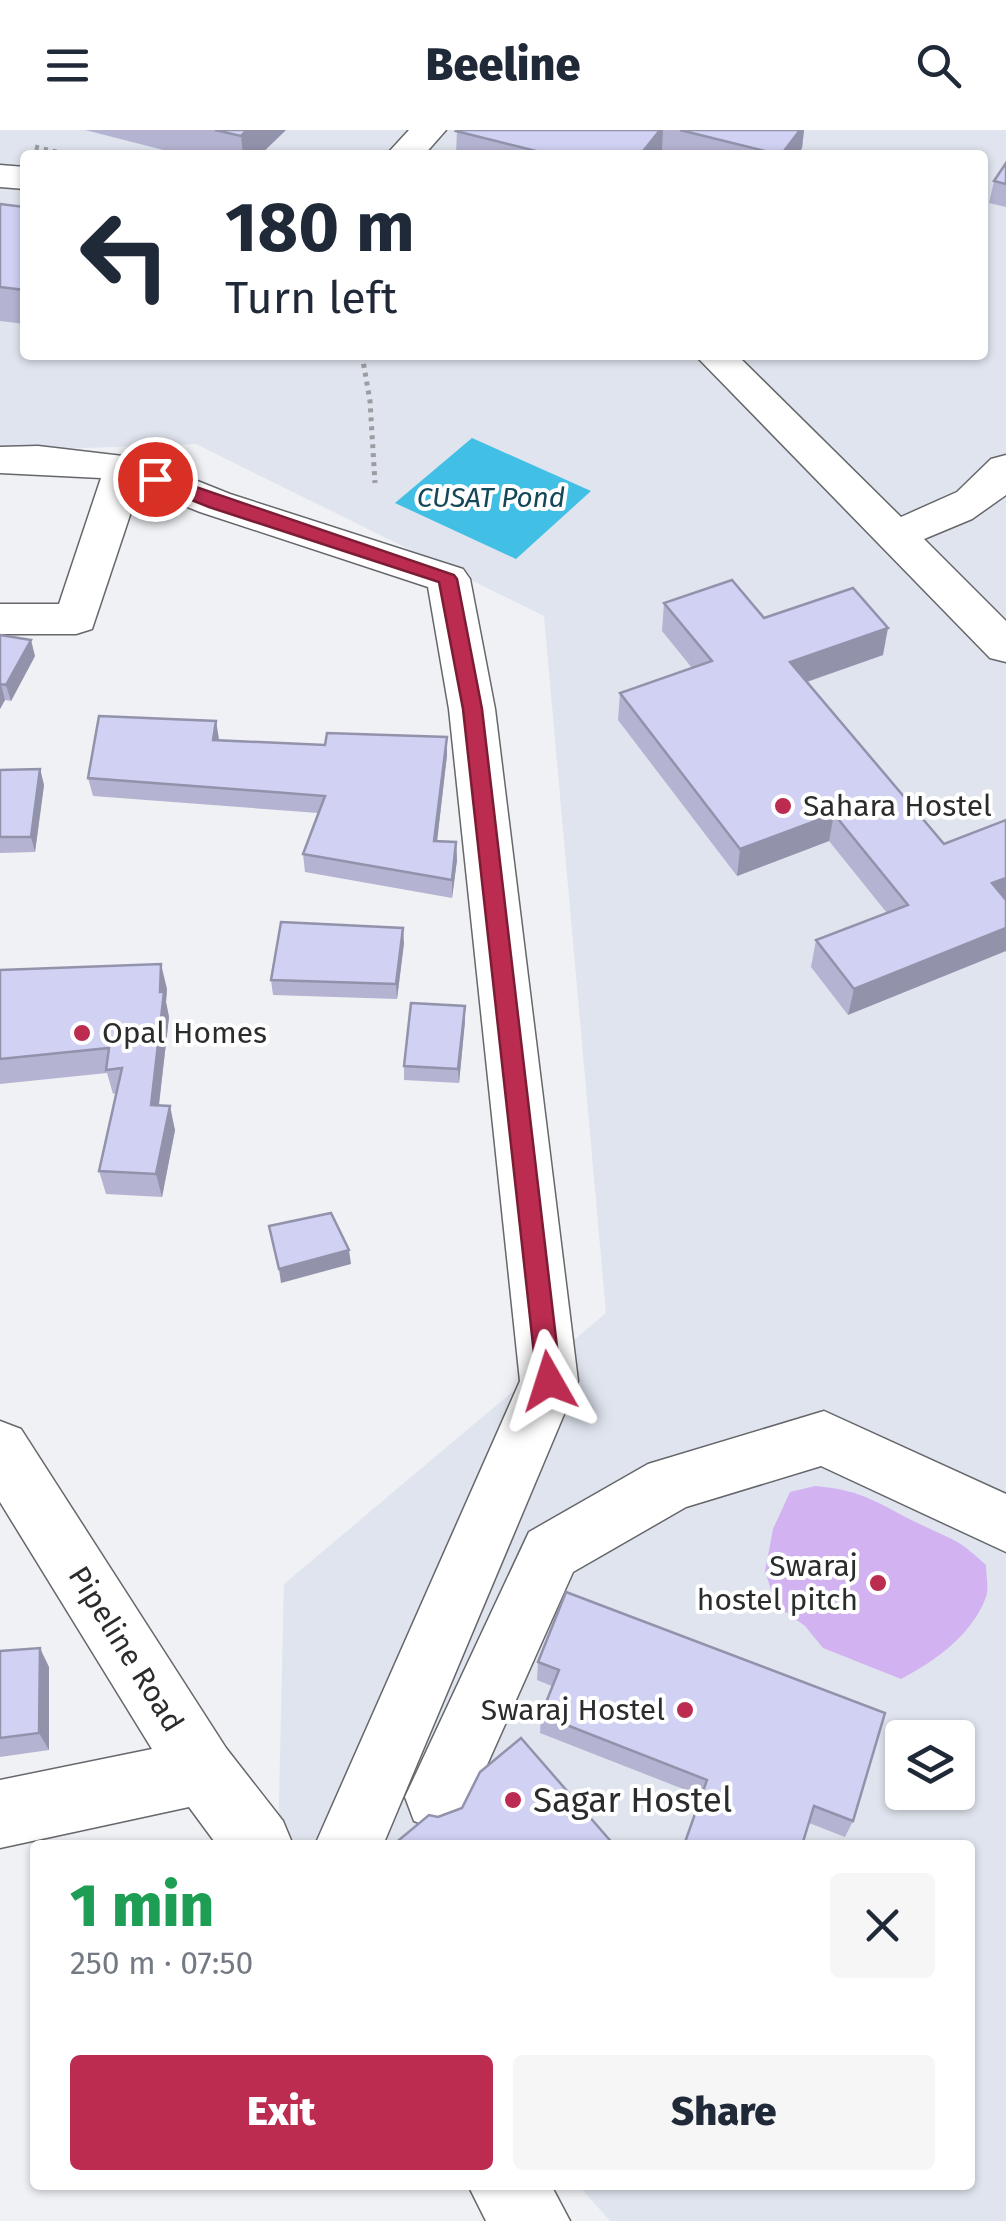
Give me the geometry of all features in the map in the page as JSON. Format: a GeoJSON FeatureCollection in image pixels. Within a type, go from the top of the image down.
{"type":"FeatureCollection","features":[{"type":"Feature","properties":{"kind":"street"},"geometry":{"type":"LineString","coordinates":[[409,150],[429,130]]}},
{"type":"Feature","properties":{"kind":"street"},"geometry":{"type":"LineString","coordinates":[[720,360],[1006,647]]}},
{"type":"Feature","properties":{"kind":"street"},"geometry":{"type":"LineString","coordinates":[[0,460],[38,459],[125,467],[215,503],[448,579],[472,709],[549,1381],[351,1840]]}},
{"type":"Feature","properties":{"kind":"street"},"geometry":{"type":"LineString","coordinates":[[0,619],[76,620],[125,467]]}},
{"type":"Feature","properties":{"kind":"street"},"geometry":{"type":"LineString","coordinates":[[897,534],[964,506],[999,480],[1006,468]]}},
{"type":"Feature","properties":{"kind":"street"},"geometry":{"type":"LineString","coordinates":[[438,1797],[551,1552],[670,1484],[824,1438],[1006,1524]]}},
{"type":"Feature","properties":{"kind":"street","name":"Pipeline Road"},"geometry":{"type":"LineString","coordinates":[[0,1448],[203,1770],[254,1840]]}},
{"type":"Feature","properties":{"kind":"street"},"geometry":{"type":"LineString","coordinates":[[0,1814],[203,1770]]}},
{"type":"Feature","properties":{"kind":"street"},"geometry":{"type":"LineString","coordinates":[[510,2190],[532,2221]]}},
{"type":"Feature","properties":{"kind":"path"},"geometry":{"type":"LineString","coordinates":[[363,360],[370,401],[374,483]]}},
{"type":"Feature","properties":{"kind":"shaded area"},"geometry":{"type":"Polygon","coordinates":[[[0,130],[1006,130],[1006,2221],[610,2221],[582,2190],[975,2190],[975,1840],[278,1840],[284,1584],[606,1313],[544,616],[196,444],[0,451],[0,130]]]}},
{"type":"Feature","properties":{"kind":"shaded area","name":"Swaraj hostel pitch"},"geometry":{"type":"Polygon","coordinates":[[[815,1486],[874,1500],[958,1542],[986,1565],[986,1597],[972,1623],[939,1655],[901,1679],[823,1648],[805,1626],[776,1605],[765,1571],[773,1529],[790,1492],[815,1486]]]}},
{"type":"Feature","properties":{"kind":"water","name":"CUSAT Pond"},"geometry":{"type":"Polygon","coordinates":[[[472,438],[591,491],[516,559],[395,503],[472,438]]]}},
{"type":"Feature","properties":{"kind":"building"},"geometry":{"type":"Polygon","coordinates":[[[215,130],[247,130],[241,136],[215,130]]]}},
{"type":"Feature","properties":{"kind":"building"},"geometry":{"type":"Polygon","coordinates":[[[660,130],[644,150],[532,150],[456,131],[660,130]]]}},
{"type":"Feature","properties":{"kind":"building"},"geometry":{"type":"Polygon","coordinates":[[[680,130],[800,130],[785,150],[761,150],[680,130]]]}},
{"type":"Feature","properties":{"kind":"building"},"geometry":{"type":"Polygon","coordinates":[[[1006,163],[1006,184],[994,181],[1006,163]]]}},
{"type":"Feature","properties":{"kind":"building"},"geometry":{"type":"Polygon","coordinates":[[[0,204],[20,206],[20,289],[0,287],[0,204]]]}},
{"type":"Feature","properties":{"kind":"building","name":"Sahara Hostel"},"geometry":{"type":"Polygon","coordinates":[[[732,580],[764,618],[853,588],[888,628],[790,662],[944,844],[1006,820],[1006,878],[992,883],[1006,900],[1006,928],[854,989],[816,940],[908,905],[834,814],[740,849],[620,693],[712,661],[664,603],[732,580]]]}},
{"type":"Feature","properties":{"kind":"building"},"geometry":{"type":"Polygon","coordinates":[[[0,635],[31,640],[6,685],[0,685],[0,635]]]}},
{"type":"Feature","properties":{"kind":"building"},"geometry":{"type":"Polygon","coordinates":[[[99,716],[216,721],[213,740],[325,745],[327,733],[447,737],[434,841],[456,842],[452,880],[303,854],[325,796],[88,778],[99,716]]]}},
{"type":"Feature","properties":{"kind":"building"},"geometry":{"type":"Polygon","coordinates":[[[40,769],[31,837],[0,837],[0,770],[40,769]]]}},
{"type":"Feature","properties":{"kind":"building"},"geometry":{"type":"Polygon","coordinates":[[[281,922],[403,928],[396,984],[271,980],[281,922]]]}},
{"type":"Feature","properties":{"kind":"building"},"geometry":{"type":"Polygon","coordinates":[[[161,964],[160,992],[164,992],[151,1105],[170,1106],[156,1174],[99,1171],[122,1068],[106,1070],[109,1048],[0,1059],[0,970],[161,964]]]}},
{"type":"Feature","properties":{"kind":"building"},"geometry":{"type":"Polygon","coordinates":[[[411,1003],[465,1006],[458,1069],[404,1066],[411,1003]]]}},
{"type":"Feature","properties":{"kind":"building"},"geometry":{"type":"Polygon","coordinates":[[[331,1213],[349,1250],[279,1269],[269,1226],[331,1213]]]}},
{"type":"Feature","properties":{"kind":"building","name":"Swaraj Hostel"},"geometry":{"type":"Polygon","coordinates":[[[566,1592],[885,1713],[853,1821],[814,1806],[804,1840],[686,1840],[707,1780],[541,1715],[559,1670],[538,1662],[566,1592]]]}},
{"type":"Feature","properties":{"kind":"building"},"geometry":{"type":"Polygon","coordinates":[[[40,1648],[39,1733],[0,1738],[0,1651],[40,1648]]]}},
{"type":"Feature","properties":{"kind":"building","name":"Sagar Hostel"},"geometry":{"type":"Polygon","coordinates":[[[521,1738],[610,1840],[399,1840],[429,1815],[438,1817],[462,1808],[480,1772],[521,1738]]]}},
{"type":"Feature","properties":{"kind":"place","name":"Sahara Hostel"},"geometry":{"type":"Point","coordinates":[783,806]}},
{"type":"Feature","properties":{"kind":"place","name":"Opal Homes"},"geometry":{"type":"Point","coordinates":[82,1033]}},
{"type":"Feature","properties":{"kind":"place","name":"Swaraj hostel pitch"},"geometry":{"type":"Point","coordinates":[878,1583]}},
{"type":"Feature","properties":{"kind":"place","name":"Swaraj Hostel"},"geometry":{"type":"Point","coordinates":[685,1710]}},
{"type":"Feature","properties":{"kind":"place","name":"Sagar Hostel"},"geometry":{"type":"Point","coordinates":[513,1800]}},
{"type":"Feature","properties":{"kind":"route"},"geometry":{"type":"LineString","coordinates":[[155,479],[215,503],[448,579],[472,709],[549,1381]]}}]}
